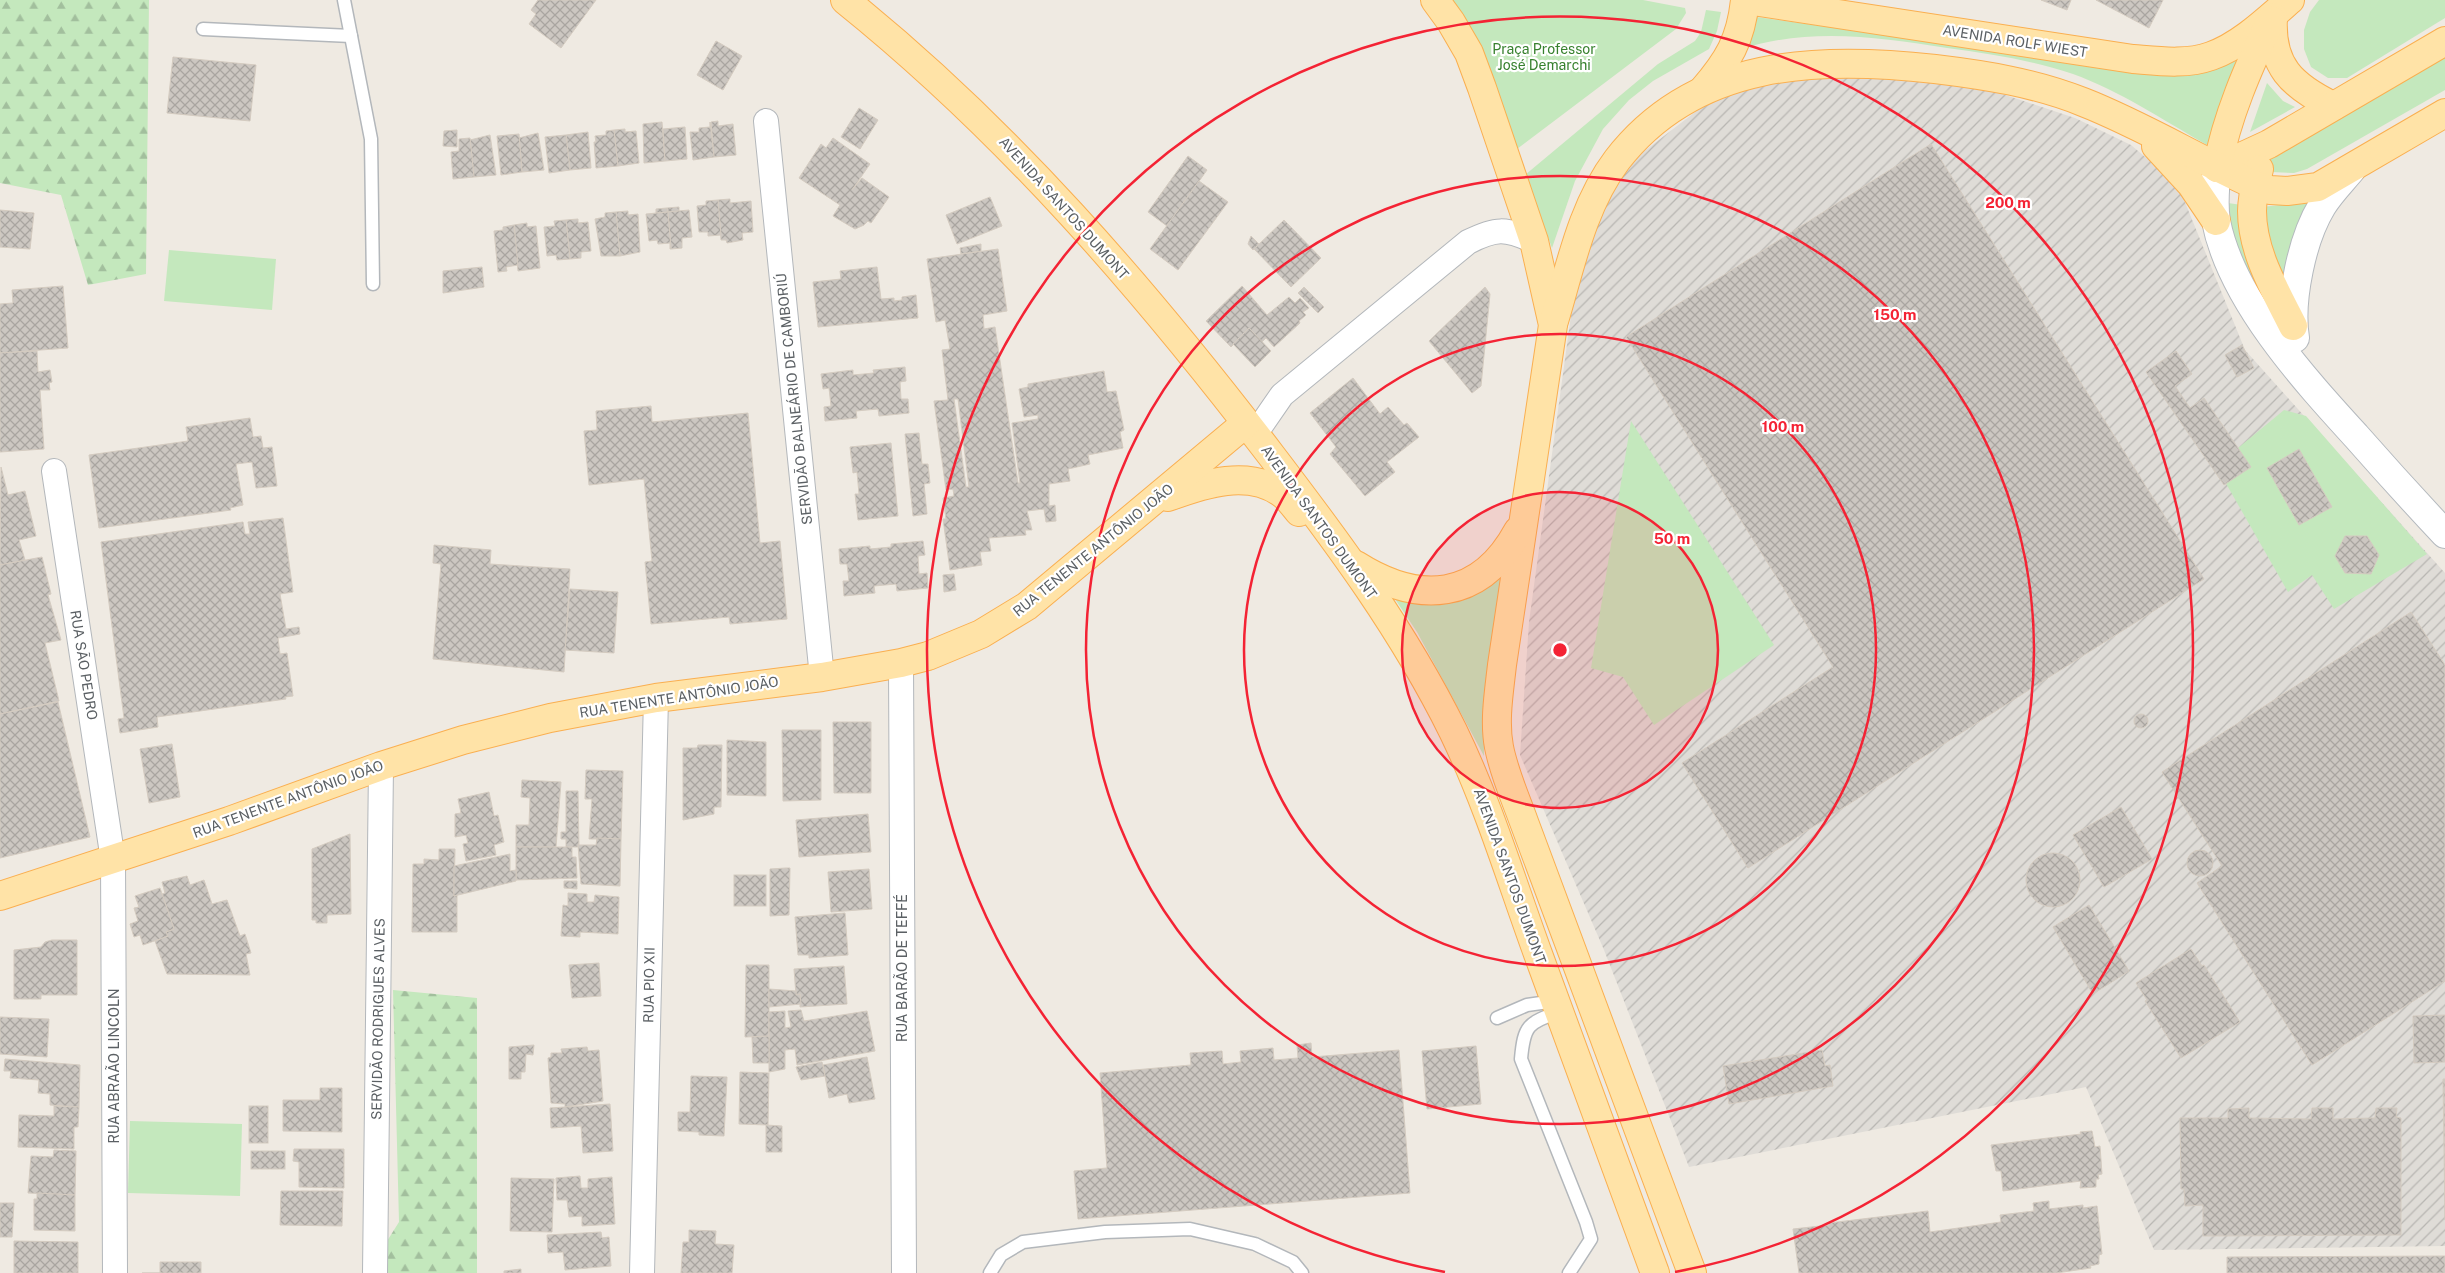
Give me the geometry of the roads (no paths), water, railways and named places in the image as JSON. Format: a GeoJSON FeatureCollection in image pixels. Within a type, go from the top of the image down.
{"type":"FeatureCollection","features":[{"type":"Feature","properties":{"kind":"main road","name":"AVENIDA SANTOS DUMONT"},"geometry":{"type":"LineString","coordinates":[[845,0],[928,71],[1008,146],[1102,248],[1250,429],[1353,563],[1406,644],[1470,768],[1655,1273]]}},
{"type":"Feature","properties":{"kind":"main road"},"geometry":{"type":"LineString","coordinates":[[1434,0],[1451,22],[1469,53],[1512,171],[1534,241],[1553,325]]}},
{"type":"Feature","properties":{"kind":"main road"},"geometry":{"type":"LineString","coordinates":[[1703,90],[1724,66],[1734,48],[1746,0]]}},
{"type":"Feature","properties":{"kind":"main road","name":"AVENIDA ROLF WIEST"},"geometry":{"type":"LineString","coordinates":[[1746,0],[2133,59],[2165,62],[2188,61],[2211,56],[2238,42],[2281,8]]}},
{"type":"Feature","properties":{"kind":"main road"},"geometry":{"type":"LineString","coordinates":[[2281,8],[2272,35],[2276,55],[2285,72],[2298,87],[2334,106]]}},
{"type":"Feature","properties":{"kind":"main road"},"geometry":{"type":"LineString","coordinates":[[2217,168],[2222,143],[2233,107],[2281,8]]}},
{"type":"Feature","properties":{"kind":"main road"},"geometry":{"type":"LineString","coordinates":[[2217,168],[2269,144],[2445,41]]}},
{"type":"Feature","properties":{"kind":"main road"},"geometry":{"type":"LineString","coordinates":[[1692,1273],[1524,822],[1499,746],[1497,719],[1502,665],[1553,325],[1586,219],[1601,185],[1617,161],[1639,135],[1666,112],[1703,90],[1772,69],[1846,62],[1878,63],[1971,73],[2040,88],[2084,102],[2217,168],[2270,190],[2300,191],[2318,187],[2351,170],[2445,113]]}},
{"type":"Feature","properties":{"kind":"main road"},"geometry":{"type":"LineString","coordinates":[[2139,129],[2172,160],[2216,221]]}},
{"type":"Feature","properties":{"kind":"main road"},"geometry":{"type":"LineString","coordinates":[[2269,144],[2255,185],[2252,209],[2256,246],[2293,326]]}},
{"type":"Feature","properties":{"kind":"main road","name":"RUA TENENTE ANTÔNIO JOÃO"},"geometry":{"type":"LineString","coordinates":[[0,896],[229,821],[381,766],[463,740],[550,718],[656,698],[822,677],[901,663],[956,645],[1004,622],[1027,606],[1150,504],[1250,429]]}},
{"type":"Feature","properties":{"kind":"main road"},"geometry":{"type":"LineString","coordinates":[[1150,504],[1200,485],[1227,480],[1240,480],[1273,488],[1284,495],[1300,513],[1373,611],[1406,644]]}},
{"type":"Feature","properties":{"kind":"main road"},"geometry":{"type":"LineString","coordinates":[[1353,563],[1373,576],[1408,590],[1427,592],[1447,589],[1466,583],[1483,574],[1498,561],[1511,545],[1524,521]]}},
{"type":"Feature","properties":{"kind":"street","name":"SERVIDÃO BALNEÁRIO DE CAMBORIÚ"},"geometry":{"type":"LineString","coordinates":[[766,121],[822,677]]}},
{"type":"Feature","properties":{"kind":"street"},"geometry":{"type":"LineString","coordinates":[[2217,168],[2216,221],[2240,284],[2268,330],[2301,376],[2445,534]]}},
{"type":"Feature","properties":{"kind":"street"},"geometry":{"type":"LineString","coordinates":[[2301,376],[2293,326],[2295,292],[2305,247],[2322,207],[2351,170]]}},
{"type":"Feature","properties":{"kind":"street","name":"RUA TENENTE ANTÔNIO JOÃO"},"geometry":{"type":"LineString","coordinates":[[1250,429],[1282,395],[1468,242],[1496,230],[1517,233],[1534,241]]}},
{"type":"Feature","properties":{"kind":"street","name":"RUA SÃO PEDRO"},"geometry":{"type":"LineString","coordinates":[[54,471],[113,860]]}},
{"type":"Feature","properties":{"kind":"street","name":"RUA BARÃO DE TEFFÉ"},"geometry":{"type":"LineString","coordinates":[[901,663],[904,1273]]}},
{"type":"Feature","properties":{"kind":"street","name":"RUA PIO XII"},"geometry":{"type":"LineString","coordinates":[[642,1273],[656,698]]}},
{"type":"Feature","properties":{"kind":"street","name":"SERVIDÃO RODRIGUES ALVES"},"geometry":{"type":"LineString","coordinates":[[375,1273],[381,766]]}},
{"type":"Feature","properties":{"kind":"street","name":"RUA ABRAÃO LINCOLN"},"geometry":{"type":"LineString","coordinates":[[113,860],[115,1273]]}},
{"type":"Feature","properties":{"kind":"lane"},"geometry":{"type":"LineString","coordinates":[[344,0],[371,139],[372,284]]}},
{"type":"Feature","properties":{"kind":"lane"},"geometry":{"type":"LineString","coordinates":[[203,29],[351,36]]}},
{"type":"Feature","properties":{"kind":"lane"},"geometry":{"type":"LineString","coordinates":[[1497,1018],[1527,1005],[1557,1007]]}},
{"type":"Feature","properties":{"kind":"lane"},"geometry":{"type":"LineString","coordinates":[[1557,1007],[1533,1021],[1523,1037],[1521,1059],[1586,1222],[1590,1240],[1569,1273]]}},
{"type":"Feature","properties":{"kind":"lane"},"geometry":{"type":"LineString","coordinates":[[990,1273],[1001,1255],[1023,1242],[1105,1232],[1190,1229],[1255,1244],[1293,1262],[1302,1273]]}},
{"type":"Feature","properties":{"kind":"park label","name":"Praça Professor José Demarchi"},"geometry":{"type":"Point","coordinates":[1544,58]}}]}
